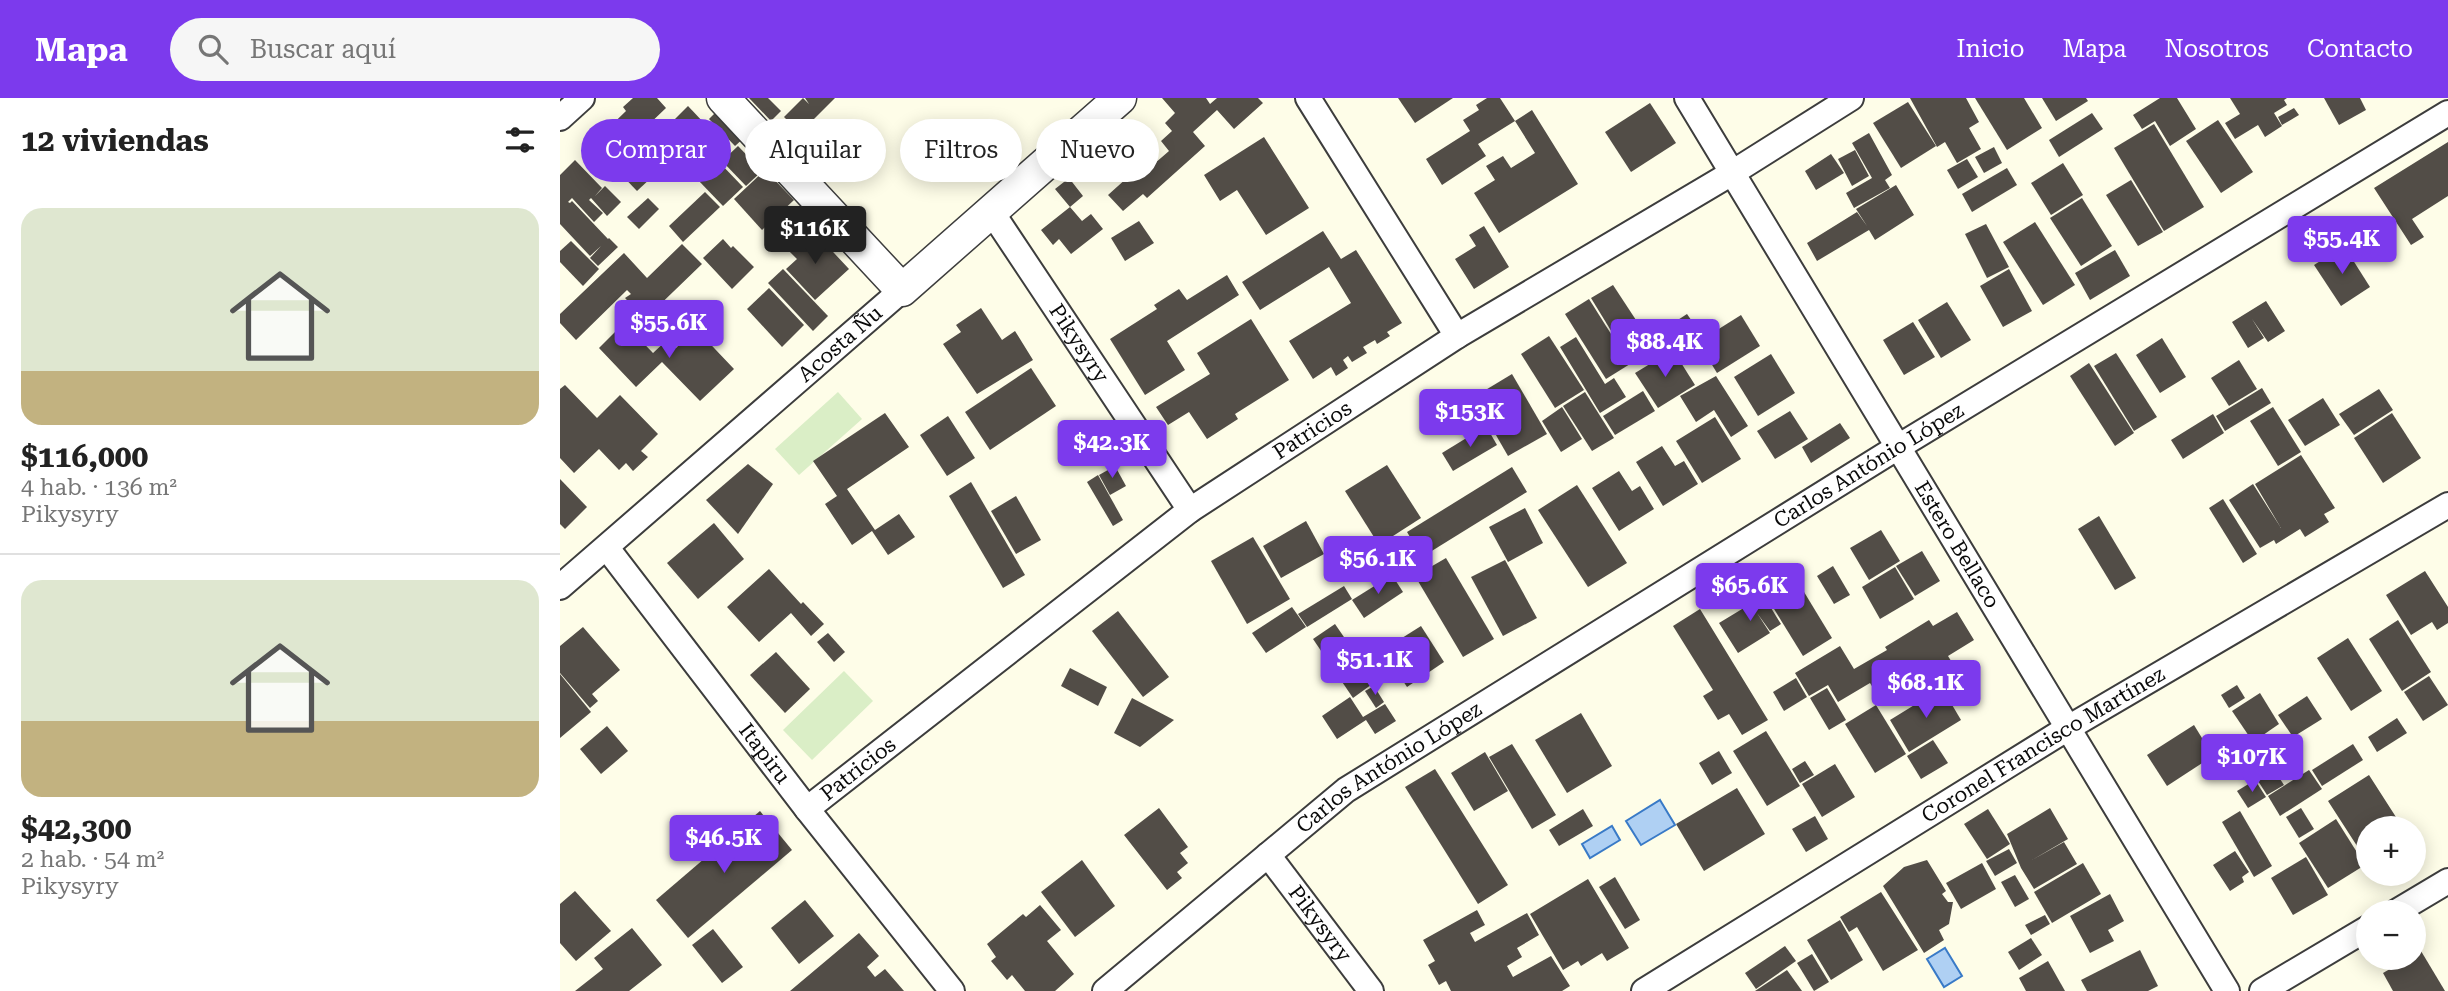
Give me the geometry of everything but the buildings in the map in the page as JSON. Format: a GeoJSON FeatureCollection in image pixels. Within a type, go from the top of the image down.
{"type":"FeatureCollection","features":[{"type":"Feature","properties":{"kind":"street"},"geometry":{"type":"LineString","coordinates":[[560,118],[582,98]]}},
{"type":"Feature","properties":{"kind":"street"},"geometry":{"type":"LineString","coordinates":[[723,98],[902,290]]}},
{"type":"Feature","properties":{"kind":"street","name":"Acosta Ñu"},"geometry":{"type":"LineString","coordinates":[[560,587],[1120,98]]}},
{"type":"Feature","properties":{"kind":"street"},"geometry":{"type":"LineString","coordinates":[[1308,98],[1457,336]]}},
{"type":"Feature","properties":{"kind":"street","name":"Estero Bellaco"},"geometry":{"type":"LineString","coordinates":[[1687,98],[2228,991]]}},
{"type":"Feature","properties":{"kind":"street","name":"Patricios"},"geometry":{"type":"LineString","coordinates":[[807,809],[1190,510],[1457,336],[1732,173],[1851,98]]}},
{"type":"Feature","properties":{"kind":"street","name":"Carlos António López"},"geometry":{"type":"LineString","coordinates":[[1105,991],[1346,790],[1898,447],[2448,113]]}},
{"type":"Feature","properties":{"kind":"street","name":"Pikysyry"},"geometry":{"type":"LineString","coordinates":[[991,211],[1190,510]]}},
{"type":"Feature","properties":{"kind":"street","name":"Coronel Francisco Martínez"},"geometry":{"type":"LineString","coordinates":[[1644,991],[2068,727],[2448,505]]}},
{"type":"Feature","properties":{"kind":"street","name":"Itapiru"},"geometry":{"type":"LineString","coordinates":[[607,548],[807,809],[952,991]]}},
{"type":"Feature","properties":{"kind":"street","name":"Pikysyry"},"geometry":{"type":"LineString","coordinates":[[1268,855],[1371,991]]}},
{"type":"Feature","properties":{"kind":"street"},"geometry":{"type":"LineString","coordinates":[[2416,900],[2448,881]]}},
{"type":"Feature","properties":{"kind":"street"},"geometry":{"type":"LineString","coordinates":[[2262,991],[2356,935]]}},
{"type":"Feature","properties":{"kind":"green space"},"geometry":{"type":"Polygon","coordinates":[[[838,392],[862,419],[799,475],[775,449],[838,392]]]}},
{"type":"Feature","properties":{"kind":"green space"},"geometry":{"type":"Polygon","coordinates":[[[844,671],[873,701],[812,760],[783,730],[844,671]]]}},
{"type":"Feature","properties":{"kind":"water"},"geometry":{"type":"Polygon","coordinates":[[[1660,800],[1675,825],[1641,845],[1626,821],[1660,800]]]}},
{"type":"Feature","properties":{"kind":"water"},"geometry":{"type":"Polygon","coordinates":[[[1612,826],[1620,840],[1590,858],[1582,844],[1612,826]]]}},
{"type":"Feature","properties":{"kind":"water"},"geometry":{"type":"Polygon","coordinates":[[[1945,948],[1962,976],[1944,987],[1927,959],[1945,948]]]}}]}
